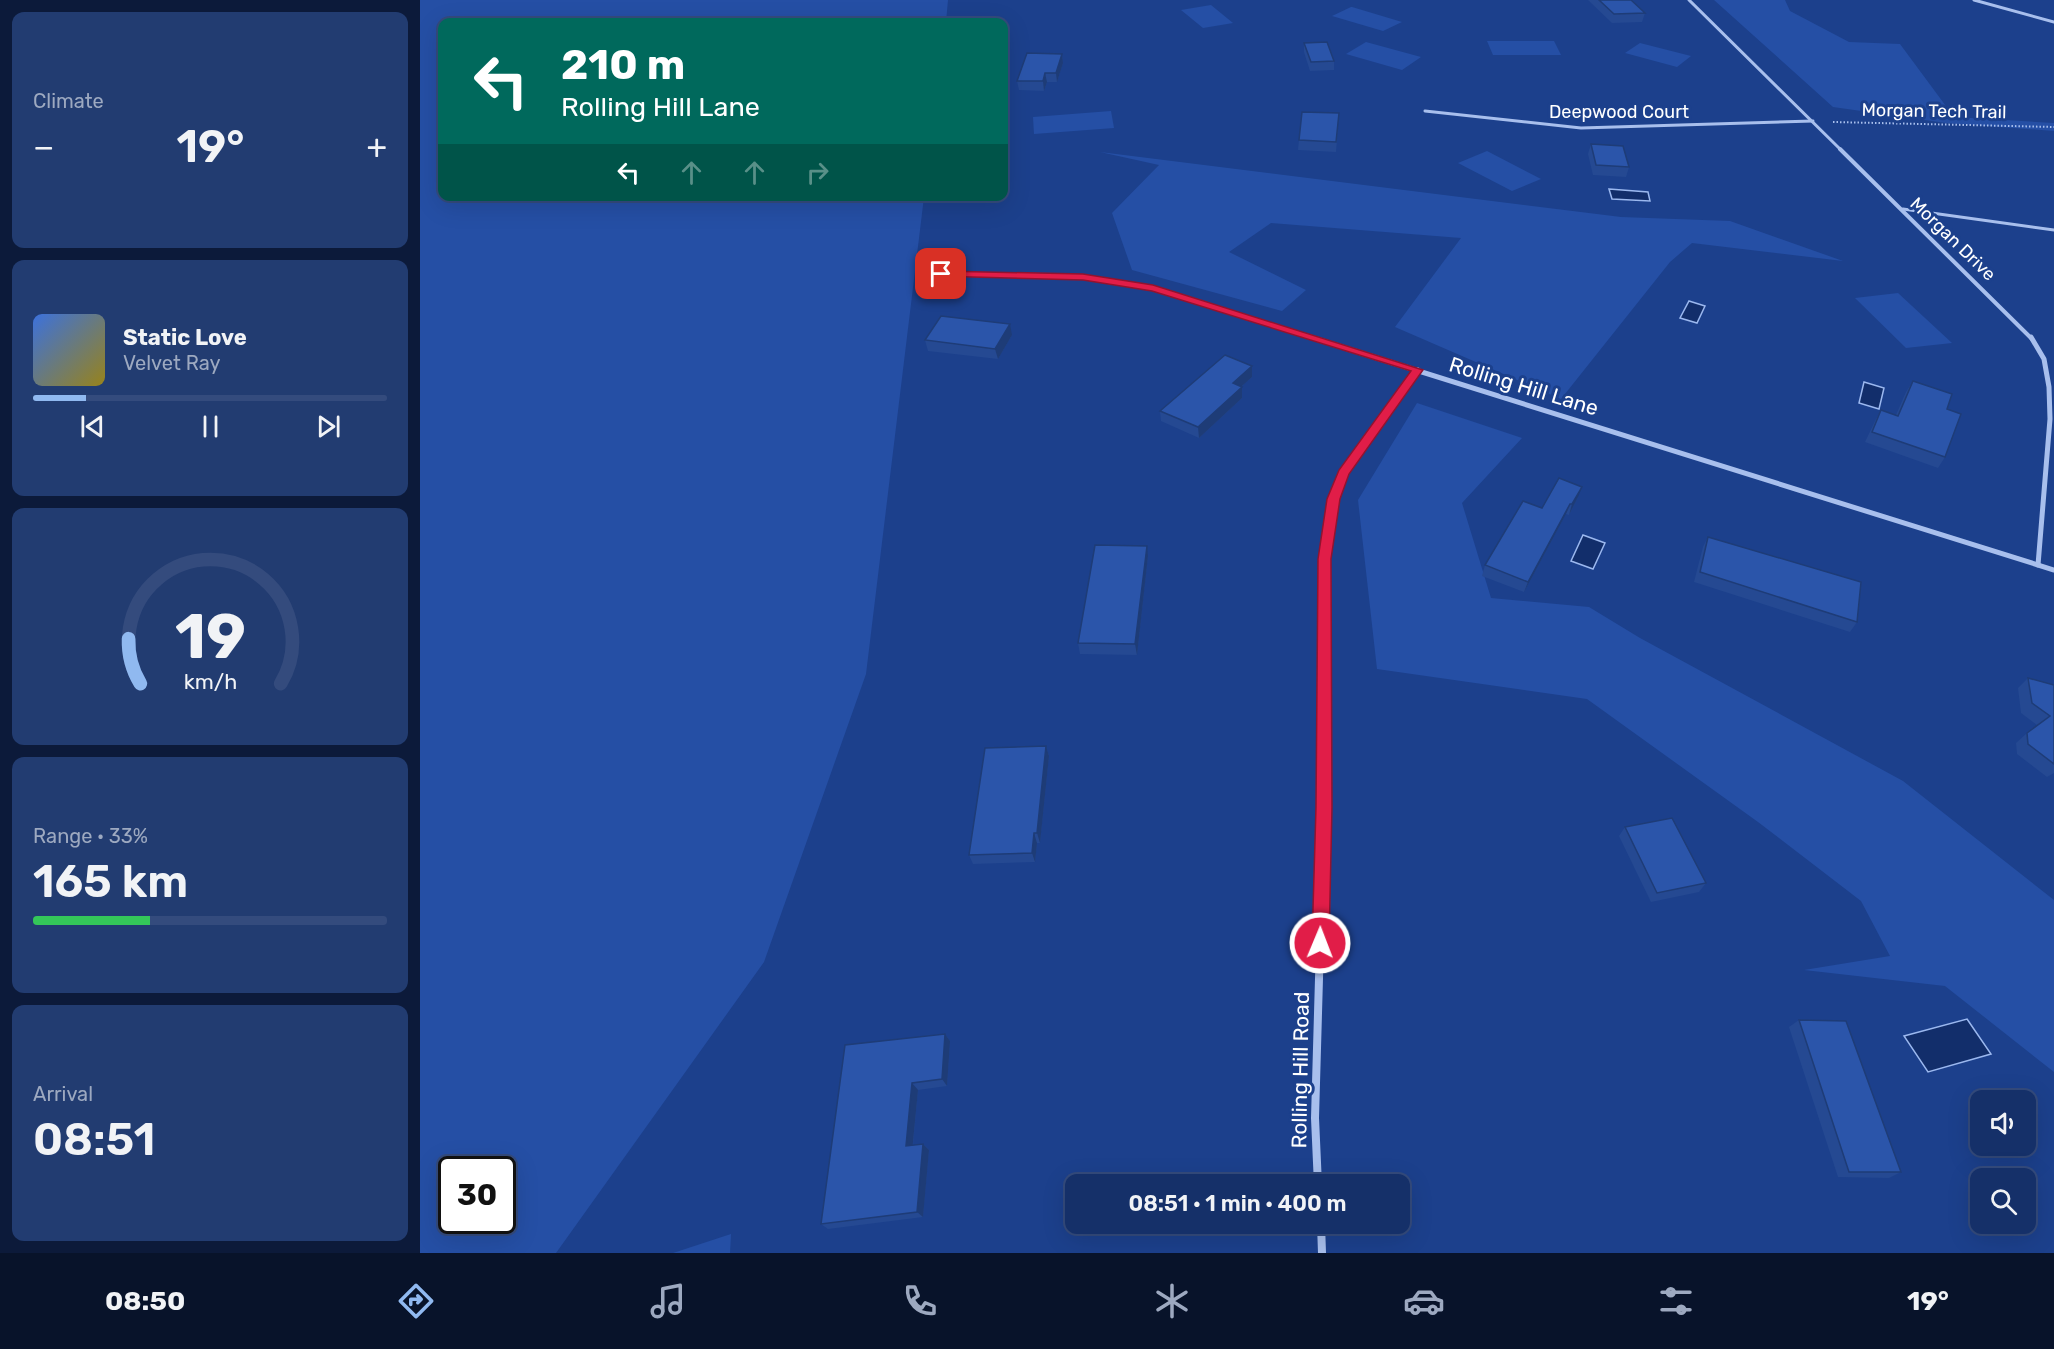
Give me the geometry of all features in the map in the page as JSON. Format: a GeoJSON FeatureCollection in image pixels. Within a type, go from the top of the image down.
{"type":"FeatureCollection","features":[{"type":"Feature","properties":{"kind":"street","name":"Morgan Drive"},"geometry":{"type":"LineString","coordinates":[[1689,0],[2030,336],[2044,359],[2049,387],[2050,419],[2038,565]]}},
{"type":"Feature","properties":{"kind":"street"},"geometry":{"type":"LineString","coordinates":[[1974,0],[2054,22]]}},
{"type":"Feature","properties":{"kind":"street","name":"Deepwood Court"},"geometry":{"type":"LineString","coordinates":[[1425,111],[1581,128],[1813,121]]}},
{"type":"Feature","properties":{"kind":"street","name":"Rolling Hill Lane"},"geometry":{"type":"LineString","coordinates":[[941,274],[1083,277],[1153,288],[2054,570]]}},
{"type":"Feature","properties":{"kind":"street","name":"Rolling Hill Road"},"geometry":{"type":"LineString","coordinates":[[1318,1174],[1315,1118],[1324,807],[1325,559],[1334,499],[1344,473],[1418,370]]}},
{"type":"Feature","properties":{"kind":"street"},"geometry":{"type":"LineString","coordinates":[[1322,1234],[1323,1253]]}},
{"type":"Feature","properties":{"kind":"lane"},"geometry":{"type":"LineString","coordinates":[[1903,209],[2054,230]]}},
{"type":"Feature","properties":{"kind":"path","name":"Morgan Tech Trail"},"geometry":{"type":"LineString","coordinates":[[1813,121],[2054,127]]}},
{"type":"Feature","properties":{"kind":"shaded area"},"geometry":{"type":"Polygon","coordinates":[[[420,0],[948,0],[946,18],[438,18],[438,201],[924,201],[866,674],[764,962],[556,1253],[420,1253],[420,0]]]}},
{"type":"Feature","properties":{"kind":"shaded area"},"geometry":{"type":"Polygon","coordinates":[[[1714,0],[1785,0],[1790,11],[1849,42],[1900,44],[1954,117],[2054,123],[2054,131],[1946,123],[1833,107],[1714,0]]]}},
{"type":"Feature","properties":{"kind":"shaded area"},"geometry":{"type":"Polygon","coordinates":[[[1211,5],[1233,23],[1203,28],[1181,10],[1211,5]]]}},
{"type":"Feature","properties":{"kind":"shaded area"},"geometry":{"type":"Polygon","coordinates":[[[1351,7],[1402,22],[1383,31],[1332,16],[1351,7]]]}},
{"type":"Feature","properties":{"kind":"shaded area"},"geometry":{"type":"Polygon","coordinates":[[[1487,41],[1554,41],[1561,55],[1493,55],[1487,41]]]}},
{"type":"Feature","properties":{"kind":"shaded area"},"geometry":{"type":"Polygon","coordinates":[[[1366,42],[1421,57],[1402,70],[1346,54],[1366,42]]]}},
{"type":"Feature","properties":{"kind":"shaded area"},"geometry":{"type":"Polygon","coordinates":[[[1640,43],[1691,56],[1677,67],[1625,53],[1640,43]]]}},
{"type":"Feature","properties":{"kind":"shaded area"},"geometry":{"type":"Polygon","coordinates":[[[1111,111],[1114,128],[1034,134],[1033,117],[1111,111]]]}},
{"type":"Feature","properties":{"kind":"shaded area"},"geometry":{"type":"Polygon","coordinates":[[[1487,151],[1541,179],[1512,191],[1458,163],[1487,151]]]}},
{"type":"Feature","properties":{"kind":"shaded area"},"geometry":{"type":"Polygon","coordinates":[[[1100,152],[1621,217],[1730,221],[1843,261],[1692,243],[1670,262],[1561,399],[1395,327],[1461,238],[1271,223],[1229,252],[1306,290],[1282,311],[1132,270],[1112,213],[1159,165],[1100,152]]]}},
{"type":"Feature","properties":{"kind":"shaded area"},"geometry":{"type":"Polygon","coordinates":[[[1609,189],[1648,192],[1650,201],[1612,199],[1609,189]]]}},
{"type":"Feature","properties":{"kind":"shaded area"},"geometry":{"type":"Polygon","coordinates":[[[1898,293],[1952,343],[1906,348],[1855,298],[1898,293]]]}},
{"type":"Feature","properties":{"kind":"shaded area"},"geometry":{"type":"Polygon","coordinates":[[[1689,301],[1705,306],[1697,323],[1680,318],[1689,301]]]}},
{"type":"Feature","properties":{"kind":"shaded area"},"geometry":{"type":"Polygon","coordinates":[[[1864,382],[1884,388],[1879,409],[1859,403],[1864,382]]]}},
{"type":"Feature","properties":{"kind":"shaded area"},"geometry":{"type":"Polygon","coordinates":[[[1417,403],[1522,438],[1462,503],[1491,598],[1589,607],[1640,638],[1903,781],[2054,900],[2054,1072],[1945,986],[1804,970],[1890,956],[1861,901],[1758,822],[1587,699],[1377,669],[1358,500],[1417,403]]]}},
{"type":"Feature","properties":{"kind":"shaded area"},"geometry":{"type":"Polygon","coordinates":[[[1583,535],[1605,543],[1593,569],[1571,561],[1583,535]]]}},
{"type":"Feature","properties":{"kind":"shaded area"},"geometry":{"type":"Polygon","coordinates":[[[1967,1019],[1991,1054],[1928,1072],[1904,1036],[1967,1019]]]}},
{"type":"Feature","properties":{"kind":"shaded area"},"geometry":{"type":"Polygon","coordinates":[[[731,1234],[730,1253],[673,1253],[731,1234]]]}},
{"type":"Feature","properties":{"kind":"building"},"geometry":{"type":"Polygon","coordinates":[[[1599,0],[1631,0],[1645,13],[1614,14],[1599,0]]]}},
{"type":"Feature","properties":{"kind":"building"},"geometry":{"type":"Polygon","coordinates":[[[1327,42],[1334,61],[1311,62],[1304,43],[1327,42]]]}},
{"type":"Feature","properties":{"kind":"building"},"geometry":{"type":"Polygon","coordinates":[[[1027,53],[1062,54],[1056,73],[1045,73],[1043,81],[1017,81],[1027,53]]]}},
{"type":"Feature","properties":{"kind":"building"},"geometry":{"type":"Polygon","coordinates":[[[1302,112],[1339,113],[1336,142],[1299,140],[1302,112]]]}},
{"type":"Feature","properties":{"kind":"building"},"geometry":{"type":"Polygon","coordinates":[[[1591,144],[1623,146],[1629,167],[1596,165],[1591,144]]]}},
{"type":"Feature","properties":{"kind":"building"},"geometry":{"type":"Polygon","coordinates":[[[941,316],[1010,324],[995,349],[925,340],[941,316]]]}},
{"type":"Feature","properties":{"kind":"building"},"geometry":{"type":"Polygon","coordinates":[[[1225,355],[1252,366],[1233,383],[1242,387],[1198,427],[1160,411],[1225,355]]]}},
{"type":"Feature","properties":{"kind":"building"},"geometry":{"type":"Polygon","coordinates":[[[1913,381],[1952,394],[1947,409],[1961,414],[1945,457],[1872,432],[1881,410],[1898,416],[1913,381]]]}},
{"type":"Feature","properties":{"kind":"building"},"geometry":{"type":"Polygon","coordinates":[[[1559,478],[1582,487],[1570,504],[1528,582],[1485,565],[1523,501],[1542,508],[1559,478]]]}},
{"type":"Feature","properties":{"kind":"building"},"geometry":{"type":"Polygon","coordinates":[[[1708,537],[1861,582],[1857,622],[1700,572],[1708,537]]]}},
{"type":"Feature","properties":{"kind":"building"},"geometry":{"type":"Polygon","coordinates":[[[1095,545],[1147,546],[1135,644],[1078,643],[1095,545]]]}},
{"type":"Feature","properties":{"kind":"building"},"geometry":{"type":"Polygon","coordinates":[[[2028,678],[2054,685],[2054,764],[2028,744],[2027,733],[2050,716],[2032,703],[2028,678]]]}},
{"type":"Feature","properties":{"kind":"building"},"geometry":{"type":"Polygon","coordinates":[[[1046,746],[1037,833],[1034,833],[1032,853],[969,855],[985,748],[1046,746]]]}},
{"type":"Feature","properties":{"kind":"building"},"geometry":{"type":"Polygon","coordinates":[[[1672,818],[1706,883],[1657,893],[1625,827],[1672,818]]]}},
{"type":"Feature","properties":{"kind":"building"},"geometry":{"type":"Polygon","coordinates":[[[1799,1020],[1846,1021],[1901,1172],[1849,1172],[1799,1020]]]}},
{"type":"Feature","properties":{"kind":"building"},"geometry":{"type":"Polygon","coordinates":[[[945,1034],[942,1079],[912,1083],[906,1146],[923,1144],[917,1212],[821,1224],[845,1045],[945,1034]]]}},
{"type":"Feature","properties":{"kind":"route"},"geometry":{"type":"LineString","coordinates":[[941,274],[1028,274],[1083,277],[1153,288],[1418,370],[1344,473],[1334,499],[1325,559],[1324,807],[1320,943]]}}]}
